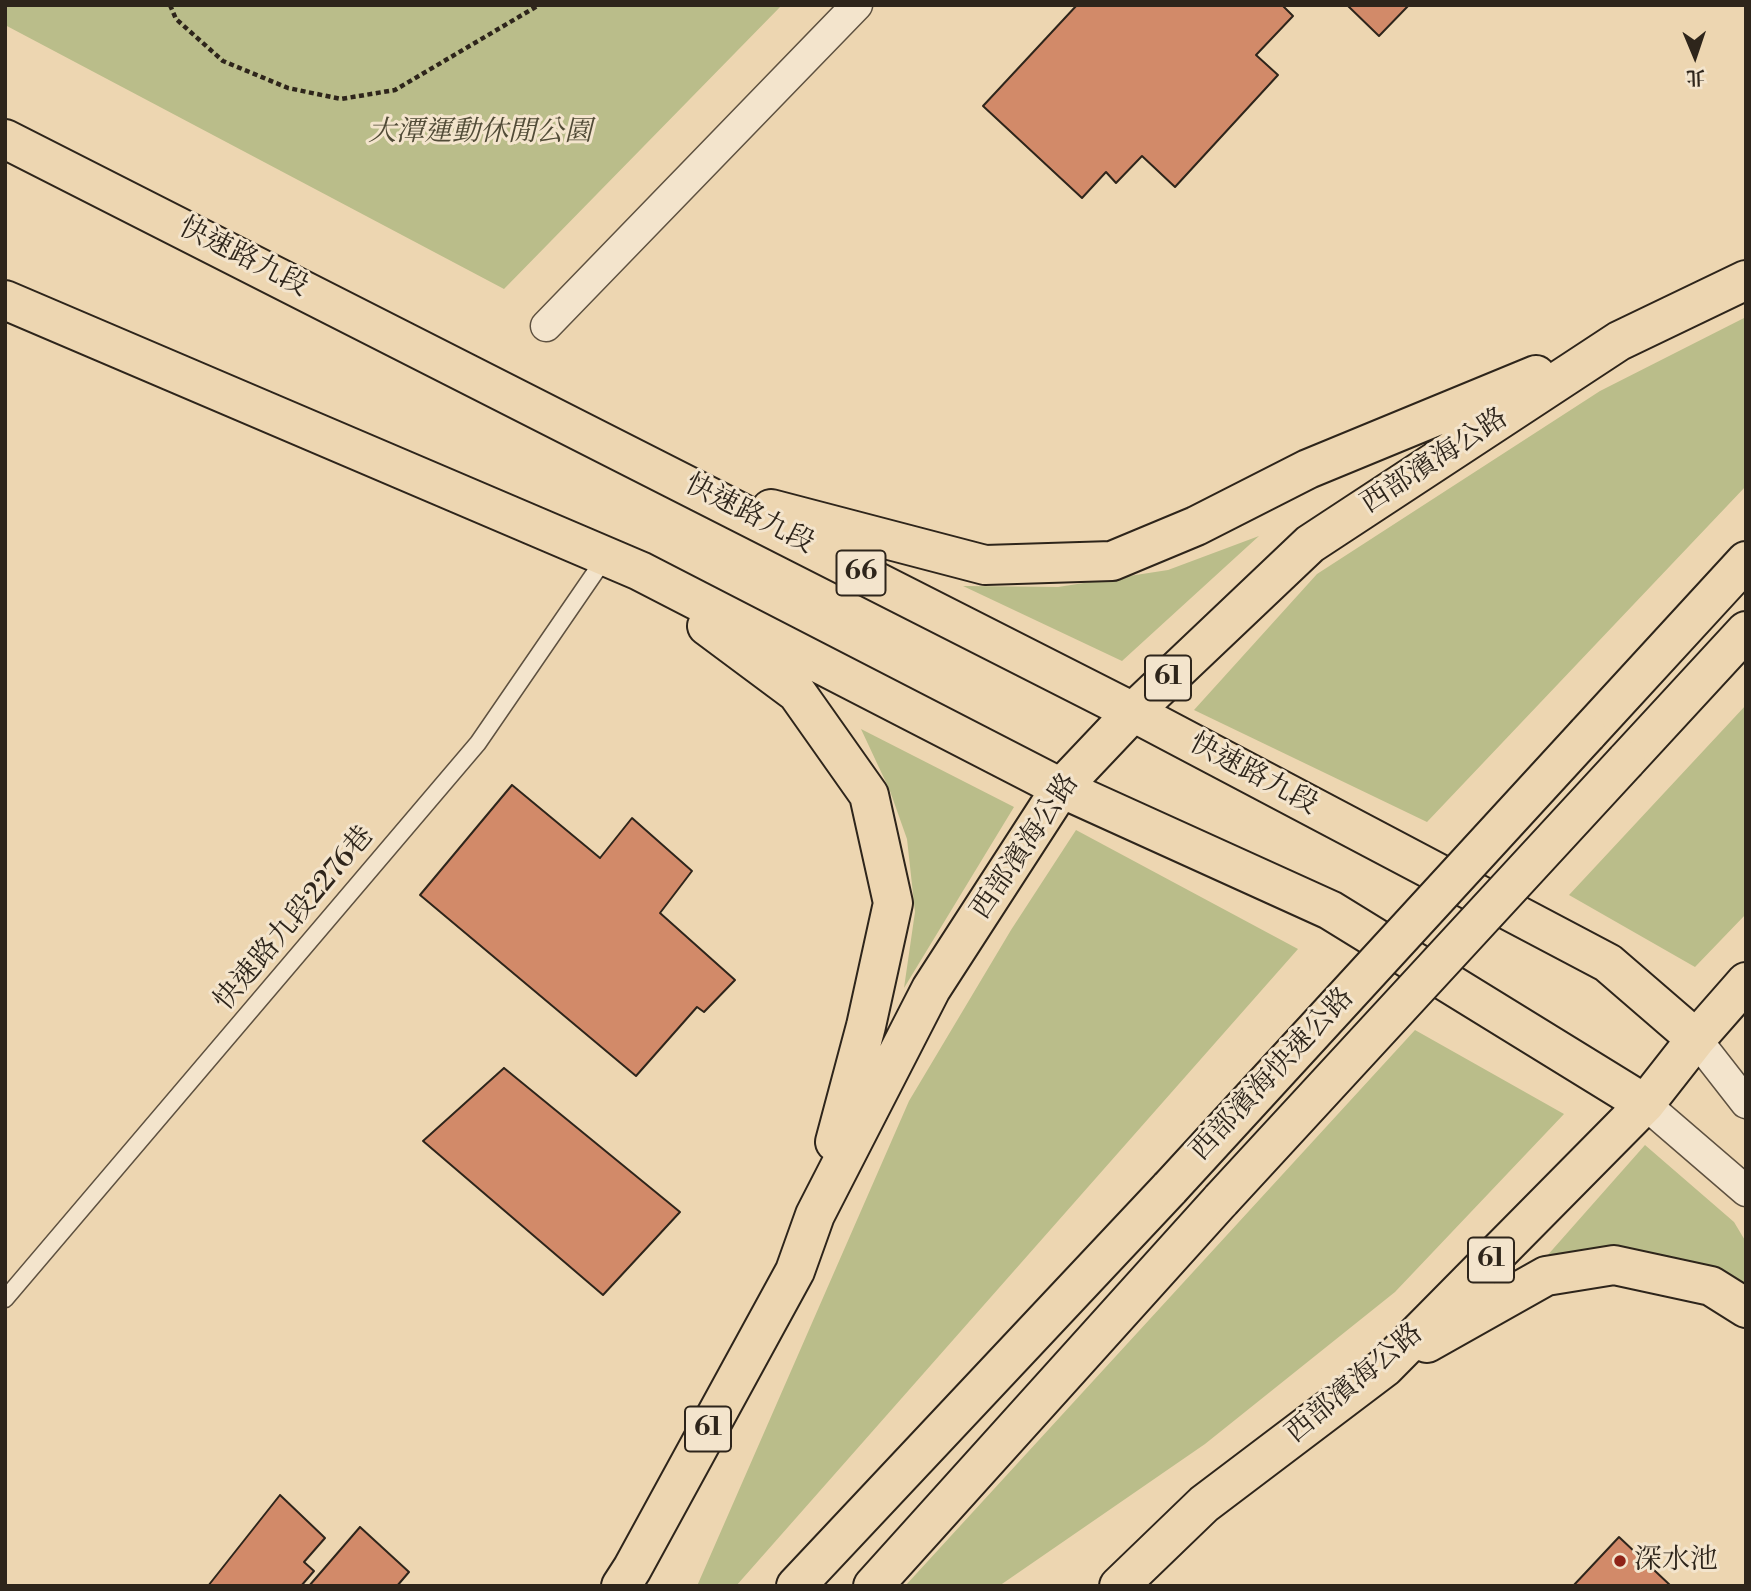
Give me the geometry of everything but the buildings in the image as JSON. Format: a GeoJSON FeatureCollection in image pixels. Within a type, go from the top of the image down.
{"type":"FeatureCollection","features":[{"type":"Feature","properties":{"kind":"main road","name":"快速路九段"},"geometry":{"type":"LineString","coordinates":[[5,139],[1133,712],[1608,963],[1696,1039]]}},
{"type":"Feature","properties":{"kind":"main road","name":"西部濱海公路"},"geometry":{"type":"LineString","coordinates":[[621,1586],[795,1271],[815,1215],[931,989],[1061,788],[1133,712],[1310,544],[1619,341],[1746,279]]}},
{"type":"Feature","properties":{"kind":"main road"},"geometry":{"type":"LineString","coordinates":[[5,300],[640,571],[1061,788],[1331,910],[1645,1104]]}},
{"type":"Feature","properties":{"kind":"main road"},"geometry":{"type":"LineString","coordinates":[[699,490],[985,565],[1112,561],[1196,526],[1308,469],[1619,341]]}},
{"type":"Feature","properties":{"kind":"main road","name":"西部濱海快速公路"},"geometry":{"type":"LineString","coordinates":[[796,1586],[1170,1188],[1746,561]]}},
{"type":"Feature","properties":{"kind":"main road"},"geometry":{"type":"LineString","coordinates":[[640,571],[719,636],[797,693],[869,795],[893,903],[866,1026],[815,1215]]}},
{"type":"Feature","properties":{"kind":"main road","name":"西部濱海快速公路"},"geometry":{"type":"LineString","coordinates":[[873,1586],[1221,1200],[1746,631]]}},
{"type":"Feature","properties":{"kind":"main road","name":"西部濱海公路"},"geometry":{"type":"LineString","coordinates":[[1119,1586],[1204,1504],[1385,1367],[1645,1104],[1696,1039],[1746,982]]}},
{"type":"Feature","properties":{"kind":"main road"},"geometry":{"type":"LineString","coordinates":[[1385,1367],[1546,1276],[1614,1265],[1711,1286],[1746,1308]]}},
{"type":"Feature","properties":{"kind":"street"},"geometry":{"type":"LineString","coordinates":[[546,326],[857,5]]}},
{"type":"Feature","properties":{"kind":"street"},"geometry":{"type":"LineString","coordinates":[[1696,1039],[1746,1103]]}},
{"type":"Feature","properties":{"kind":"street"},"geometry":{"type":"LineString","coordinates":[[1645,1104],[1746,1191]]}},
{"type":"Feature","properties":{"kind":"lane","name":"快速路九段2276巷"},"geometry":{"type":"LineString","coordinates":[[5,1299],[478,744],[605,558]]}},
{"type":"Feature","properties":{"kind":"path"},"geometry":{"type":"LineString","coordinates":[[170,5],[176,19],[223,61],[288,88],[341,99],[395,90],[540,5]]}},
{"type":"Feature","properties":{"kind":"green space","name":"大潭運動休閒公園"},"geometry":{"type":"Polygon","coordinates":[[[5,5],[782,5],[504,289],[5,25],[5,5]]]}},
{"type":"Feature","properties":{"kind":"green space"},"geometry":{"type":"Polygon","coordinates":[[[1746,317],[1746,486],[1427,822],[1194,710],[1317,574],[1600,391],[1746,317]]]}},
{"type":"Feature","properties":{"kind":"green space"},"geometry":{"type":"Polygon","coordinates":[[[1259,536],[1122,661],[963,586],[1058,587],[1168,570],[1259,536]]]}},
{"type":"Feature","properties":{"kind":"green space"},"geometry":{"type":"Polygon","coordinates":[[[1746,705],[1746,914],[1695,967],[1569,895],[1746,705]]]}},
{"type":"Feature","properties":{"kind":"green space"},"geometry":{"type":"Polygon","coordinates":[[[861,729],[1014,807],[904,988],[915,912],[907,839],[890,791],[861,729]]]}},
{"type":"Feature","properties":{"kind":"green space"},"geometry":{"type":"Polygon","coordinates":[[[1076,830],[1298,949],[736,1586],[697,1586],[909,1101],[1011,930],[1076,830]]]}},
{"type":"Feature","properties":{"kind":"green space"},"geometry":{"type":"Polygon","coordinates":[[[1415,1030],[1564,1114],[1395,1292],[1205,1444],[999,1586],[905,1586],[1415,1030]]]}},
{"type":"Feature","properties":{"kind":"green space"},"geometry":{"type":"Polygon","coordinates":[[[1645,1145],[1734,1222],[1746,1242],[1746,1289],[1538,1266],[1645,1145]]]}},
{"type":"Feature","properties":{"kind":"place","name":"深水池"},"geometry":{"type":"Point","coordinates":[1620,1561]}}]}
